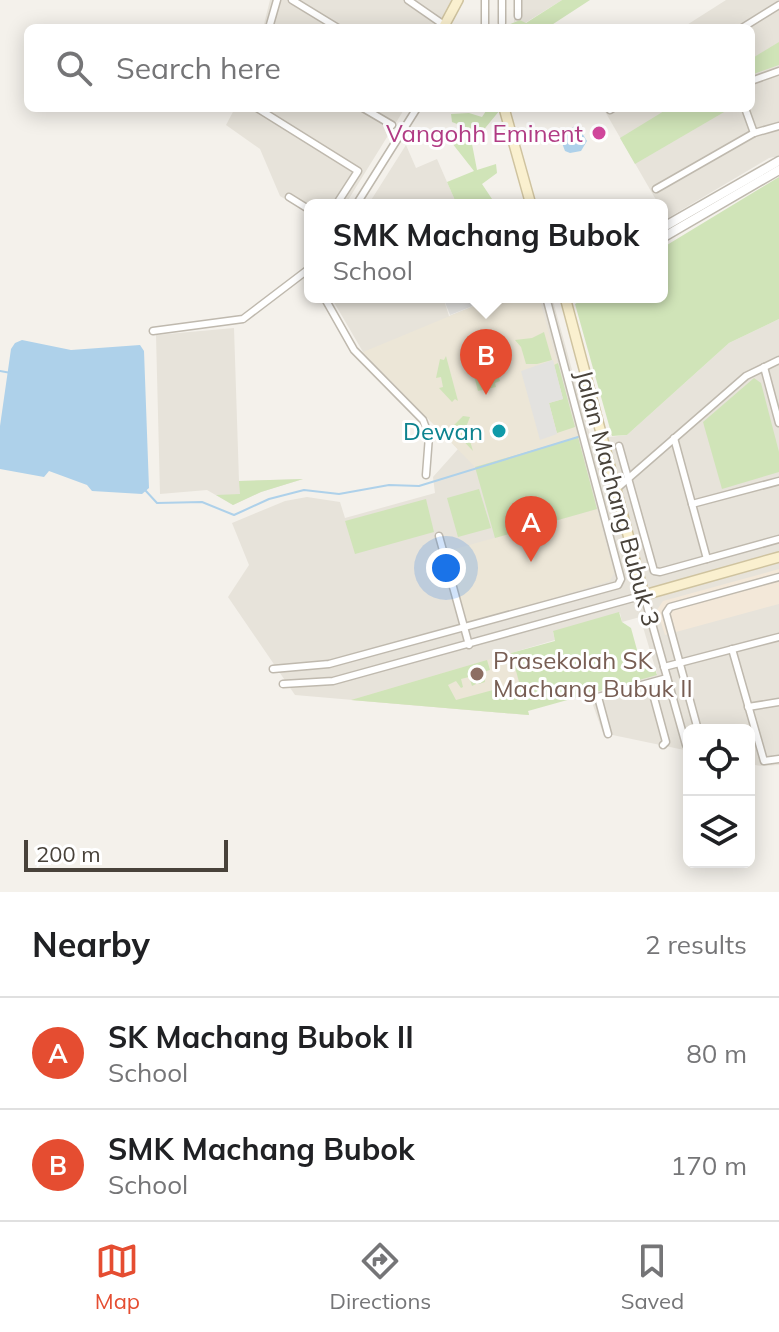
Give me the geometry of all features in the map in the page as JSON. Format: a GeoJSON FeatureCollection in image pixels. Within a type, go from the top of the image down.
{"type":"FeatureCollection","features":[{"type":"Feature","properties":{"kind":"main road"},"geometry":{"type":"LineString","coordinates":[[444,24],[458,0]]}},
{"type":"Feature","properties":{"kind":"main road"},"geometry":{"type":"LineString","coordinates":[[505,112],[529,199]]}},
{"type":"Feature","properties":{"kind":"main road","name":"Jalan Machang Bubuk 3"},"geometry":{"type":"LineString","coordinates":[[568,303],[644,595]]}},
{"type":"Feature","properties":{"kind":"main road"},"geometry":{"type":"LineString","coordinates":[[644,595],[779,557]]}},
{"type":"Feature","properties":{"kind":"street"},"geometry":{"type":"LineString","coordinates":[[270,24],[277,0]]}},
{"type":"Feature","properties":{"kind":"street"},"geometry":{"type":"LineString","coordinates":[[292,0],[331,24]]}},
{"type":"Feature","properties":{"kind":"street"},"geometry":{"type":"LineString","coordinates":[[408,0],[440,24]]}},
{"type":"Feature","properties":{"kind":"street"},"geometry":{"type":"LineString","coordinates":[[485,0],[485,24]]}},
{"type":"Feature","properties":{"kind":"street"},"geometry":{"type":"LineString","coordinates":[[502,0],[502,23]]}},
{"type":"Feature","properties":{"kind":"street"},"geometry":{"type":"LineString","coordinates":[[518,0],[518,16]]}},
{"type":"Feature","properties":{"kind":"street"},"geometry":{"type":"LineString","coordinates":[[748,24],[779,5]]}},
{"type":"Feature","properties":{"kind":"street"},"geometry":{"type":"LineString","coordinates":[[755,80],[779,71]]}},
{"type":"Feature","properties":{"kind":"street"},"geometry":{"type":"LineString","coordinates":[[263,112],[358,171],[340,199]]}},
{"type":"Feature","properties":{"kind":"street"},"geometry":{"type":"LineString","coordinates":[[370,112],[392,125]]}},
{"type":"Feature","properties":{"kind":"street"},"geometry":{"type":"LineString","coordinates":[[360,199],[414,112]]}},
{"type":"Feature","properties":{"kind":"street"},"geometry":{"type":"LineString","coordinates":[[746,112],[754,133]]}},
{"type":"Feature","properties":{"kind":"street"},"geometry":{"type":"LineString","coordinates":[[656,189],[754,133],[779,126]]}},
{"type":"Feature","properties":{"kind":"street"},"geometry":{"type":"LineString","coordinates":[[668,225],[779,161]]}},
{"type":"Feature","properties":{"kind":"street"},"geometry":{"type":"LineString","coordinates":[[668,235],[779,170]]}},
{"type":"Feature","properties":{"kind":"street"},"geometry":{"type":"LineString","coordinates":[[289,197],[304,206]]}},
{"type":"Feature","properties":{"kind":"street"},"geometry":{"type":"LineString","coordinates":[[153,331],[243,319],[304,273]]}},
{"type":"Feature","properties":{"kind":"street"},"geometry":{"type":"LineString","coordinates":[[327,303],[354,350],[423,420],[429,436],[426,475]]}},
{"type":"Feature","properties":{"kind":"street"},"geometry":{"type":"LineString","coordinates":[[273,669],[329,664],[618,585],[621,579],[548,303]]}},
{"type":"Feature","properties":{"kind":"street"},"geometry":{"type":"LineString","coordinates":[[615,490],[746,376],[779,360]]}},
{"type":"Feature","properties":{"kind":"street"},"geometry":{"type":"LineString","coordinates":[[764,367],[779,423]]}},
{"type":"Feature","properties":{"kind":"street"},"geometry":{"type":"LineString","coordinates":[[674,438],[707,559],[779,539]]}},
{"type":"Feature","properties":{"kind":"street","name":"Jalan Machang Bubuk 3"},"geometry":{"type":"LineString","coordinates":[[619,446],[654,571],[707,559]]}},
{"type":"Feature","properties":{"kind":"street"},"geometry":{"type":"LineString","coordinates":[[692,504],[779,481]]}},
{"type":"Feature","properties":{"kind":"street"},"geometry":{"type":"LineString","coordinates":[[439,536],[469,645]]}},
{"type":"Feature","properties":{"kind":"street"},"geometry":{"type":"LineString","coordinates":[[696,724],[666,613],[670,607],[779,577]]}},
{"type":"Feature","properties":{"kind":"street"},"geometry":{"type":"LineString","coordinates":[[283,684],[333,681],[644,595]]}},
{"type":"Feature","properties":{"kind":"street","name":"Jalan Machang Bubuk 3"},"geometry":{"type":"LineString","coordinates":[[644,595],[683,734]]}},
{"type":"Feature","properties":{"kind":"street"},"geometry":{"type":"LineString","coordinates":[[664,667],[779,637]]}},
{"type":"Feature","properties":{"kind":"street"},"geometry":{"type":"LineString","coordinates":[[732,649],[764,761],[779,759]]}},
{"type":"Feature","properties":{"kind":"street"},"geometry":{"type":"LineString","coordinates":[[608,734],[598,697],[667,678]]}},
{"type":"Feature","properties":{"kind":"street"},"geometry":{"type":"LineString","coordinates":[[650,683],[666,742],[663,745]]}},
{"type":"Feature","properties":{"kind":"street"},"geometry":{"type":"LineString","coordinates":[[748,707],[779,702]]}},
{"type":"Feature","properties":{"kind":"shaded area"},"geometry":{"type":"Polygon","coordinates":[[[270,0],[452,0],[439,24],[264,24],[270,0]]]}},
{"type":"Feature","properties":{"kind":"shaded area"},"geometry":{"type":"Polygon","coordinates":[[[514,0],[562,0],[525,23],[520,20],[514,22],[514,0]]]}},
{"type":"Feature","properties":{"kind":"shaded area"},"geometry":{"type":"Polygon","coordinates":[[[726,0],[779,0],[779,156],[769,158],[668,218],[668,199],[656,199],[605,112],[755,112],[755,24],[688,24],[726,0]]]}},
{"type":"Feature","properties":{"kind":"shaded area"},"geometry":{"type":"Polygon","coordinates":[[[233,112],[403,112],[349,199],[304,199],[304,211],[280,196],[260,149],[226,125],[233,112]]]}},
{"type":"Feature","properties":{"kind":"shaded area"},"geometry":{"type":"Polygon","coordinates":[[[406,145],[416,168],[437,159],[454,199],[372,199],[406,145]]]}},
{"type":"Feature","properties":{"kind":"shaded area"},"geometry":{"type":"Polygon","coordinates":[[[334,303],[445,303],[449,316],[481,303],[554,303],[591,439],[627,435],[729,343],[779,319],[779,765],[755,765],[755,724],[683,724],[683,750],[603,733],[589,694],[657,674],[640,617],[622,622],[620,613],[553,632],[555,640],[511,653],[529,715],[295,695],[228,597],[249,565],[232,523],[285,501],[307,497],[340,502],[345,518],[435,493],[433,477],[458,449],[363,352],[334,303]]]}},
{"type":"Feature","properties":{"kind":"shaded area"},"geometry":{"type":"Polygon","coordinates":[[[445,303],[480,303],[450,315],[445,303]]]}},
{"type":"Feature","properties":{"kind":"shaded area"},"geometry":{"type":"Polygon","coordinates":[[[481,303],[541,303],[578,437],[475,467],[363,352],[481,303]]]}},
{"type":"Feature","properties":{"kind":"shaded area"},"geometry":{"type":"Polygon","coordinates":[[[234,328],[239,481],[303,479],[261,492],[233,505],[207,490],[160,494],[156,335],[234,328]]]}},
{"type":"Feature","properties":{"kind":"shaded area"},"geometry":{"type":"Polygon","coordinates":[[[553,360],[563,399],[549,403],[557,434],[540,440],[521,371],[553,360]]]}},
{"type":"Feature","properties":{"kind":"shaded area"},"geometry":{"type":"Polygon","coordinates":[[[597,509],[614,573],[610,581],[467,624],[448,551],[597,509]]]}},
{"type":"Feature","properties":{"kind":"shaded area"},"geometry":{"type":"Polygon","coordinates":[[[779,569],[779,604],[665,635],[657,610],[663,601],[779,569]]]}},
{"type":"Feature","properties":{"kind":"shaded area","name":"Prasekolah SK Machang Bubuk II"},"geometry":{"type":"Polygon","coordinates":[[[511,653],[529,715],[351,700],[511,653]]]}},
{"type":"Feature","properties":{"kind":"green space"},"geometry":{"type":"Polygon","coordinates":[[[562,0],[590,0],[553,24],[510,24],[520,20],[526,23],[562,0]]]}},
{"type":"Feature","properties":{"kind":"green space"},"geometry":{"type":"Polygon","coordinates":[[[779,42],[779,65],[755,74],[755,57],[779,42]]]}},
{"type":"Feature","properties":{"kind":"green space"},"geometry":{"type":"Polygon","coordinates":[[[485,112],[498,112],[472,144],[477,170],[496,164],[497,173],[482,184],[492,199],[454,199],[447,182],[474,171],[452,143],[469,140],[470,129],[452,122],[451,114],[469,113],[482,117],[485,112]]]}},
{"type":"Feature","properties":{"kind":"green space"},"geometry":{"type":"Polygon","coordinates":[[[662,112],[724,112],[635,164],[620,138],[662,112]]]}},
{"type":"Feature","properties":{"kind":"green space"},"geometry":{"type":"Polygon","coordinates":[[[779,177],[779,319],[729,343],[627,435],[612,436],[575,304],[668,303],[668,244],[779,177]]]}},
{"type":"Feature","properties":{"kind":"green space"},"geometry":{"type":"Polygon","coordinates":[[[544,332],[552,360],[526,364],[521,347],[515,340],[532,338],[544,332]]]}},
{"type":"Feature","properties":{"kind":"green space"},"geometry":{"type":"Polygon","coordinates":[[[485,347],[487,354],[492,352],[500,381],[495,383],[496,387],[478,391],[468,353],[485,347]]]}},
{"type":"Feature","properties":{"kind":"green space"},"geometry":{"type":"Polygon","coordinates":[[[446,356],[458,401],[455,399],[452,402],[439,388],[443,387],[441,377],[436,378],[440,359],[444,360],[446,356]]]}},
{"type":"Feature","properties":{"kind":"green space"},"geometry":{"type":"Polygon","coordinates":[[[558,363],[575,427],[557,433],[549,403],[563,399],[554,365],[558,363]]]}},
{"type":"Feature","properties":{"kind":"green space"},"geometry":{"type":"Polygon","coordinates":[[[754,378],[761,383],[779,452],[779,472],[722,489],[703,422],[754,378]]]}},
{"type":"Feature","properties":{"kind":"green space"},"geometry":{"type":"Polygon","coordinates":[[[463,416],[470,417],[466,427],[473,451],[451,428],[463,416]]]}},
{"type":"Feature","properties":{"kind":"green space"},"geometry":{"type":"Polygon","coordinates":[[[578,437],[597,509],[495,538],[475,467],[578,437]]]}},
{"type":"Feature","properties":{"kind":"green space"},"geometry":{"type":"Polygon","coordinates":[[[303,479],[261,492],[233,505],[216,495],[240,494],[239,481],[303,479]]]}},
{"type":"Feature","properties":{"kind":"green space"},"geometry":{"type":"Polygon","coordinates":[[[479,489],[491,528],[458,537],[447,498],[479,489]]]}},
{"type":"Feature","properties":{"kind":"green space"},"geometry":{"type":"Polygon","coordinates":[[[426,499],[434,532],[355,554],[345,521],[426,499]]]}},
{"type":"Feature","properties":{"kind":"green space"},"geometry":{"type":"Polygon","coordinates":[[[619,612],[622,622],[631,628],[642,668],[654,666],[657,675],[528,711],[529,715],[351,700],[487,660],[490,670],[483,672],[485,682],[479,684],[475,679],[476,684],[472,686],[469,677],[461,679],[461,688],[456,681],[448,685],[456,700],[493,690],[496,696],[521,689],[511,653],[555,641],[553,631],[619,612]]]}},
{"type":"Feature","properties":{"kind":"water"},"geometry":{"type":"Polygon","coordinates":[[[577,125],[587,141],[581,151],[570,153],[565,151],[559,135],[577,125]]]}},
{"type":"Feature","properties":{"kind":"water"},"geometry":{"type":"Polygon","coordinates":[[[22,340],[71,350],[140,345],[144,351],[149,488],[142,494],[92,491],[87,485],[49,471],[44,477],[0,469],[0,426],[11,349],[22,340]]]}},
{"type":"Feature","properties":{"kind":"waterway"},"geometry":{"type":"LineString","coordinates":[[0,371],[11,373]]}},
{"type":"Feature","properties":{"kind":"waterway"},"geometry":{"type":"LineString","coordinates":[[145,490],[157,503],[202,502],[234,515],[269,499],[304,490],[339,494],[389,485],[419,486],[578,437]]}},
{"type":"Feature","properties":{"kind":"place","name":"Vangohh Eminent"},"geometry":{"type":"Point","coordinates":[599,133]}},
{"type":"Feature","properties":{"kind":"place","name":"SMK Machang Bubok"},"geometry":{"type":"Point","coordinates":[486,395]}},
{"type":"Feature","properties":{"kind":"place","name":"Dewan"},"geometry":{"type":"Point","coordinates":[499,431]}},
{"type":"Feature","properties":{"kind":"place","name":"SK Machang Bubok II"},"geometry":{"type":"Point","coordinates":[531,562]}},
{"type":"Feature","properties":{"kind":"place","name":"Prasekolah SK Machang Bubuk II"},"geometry":{"type":"Point","coordinates":[477,674]}}]}
